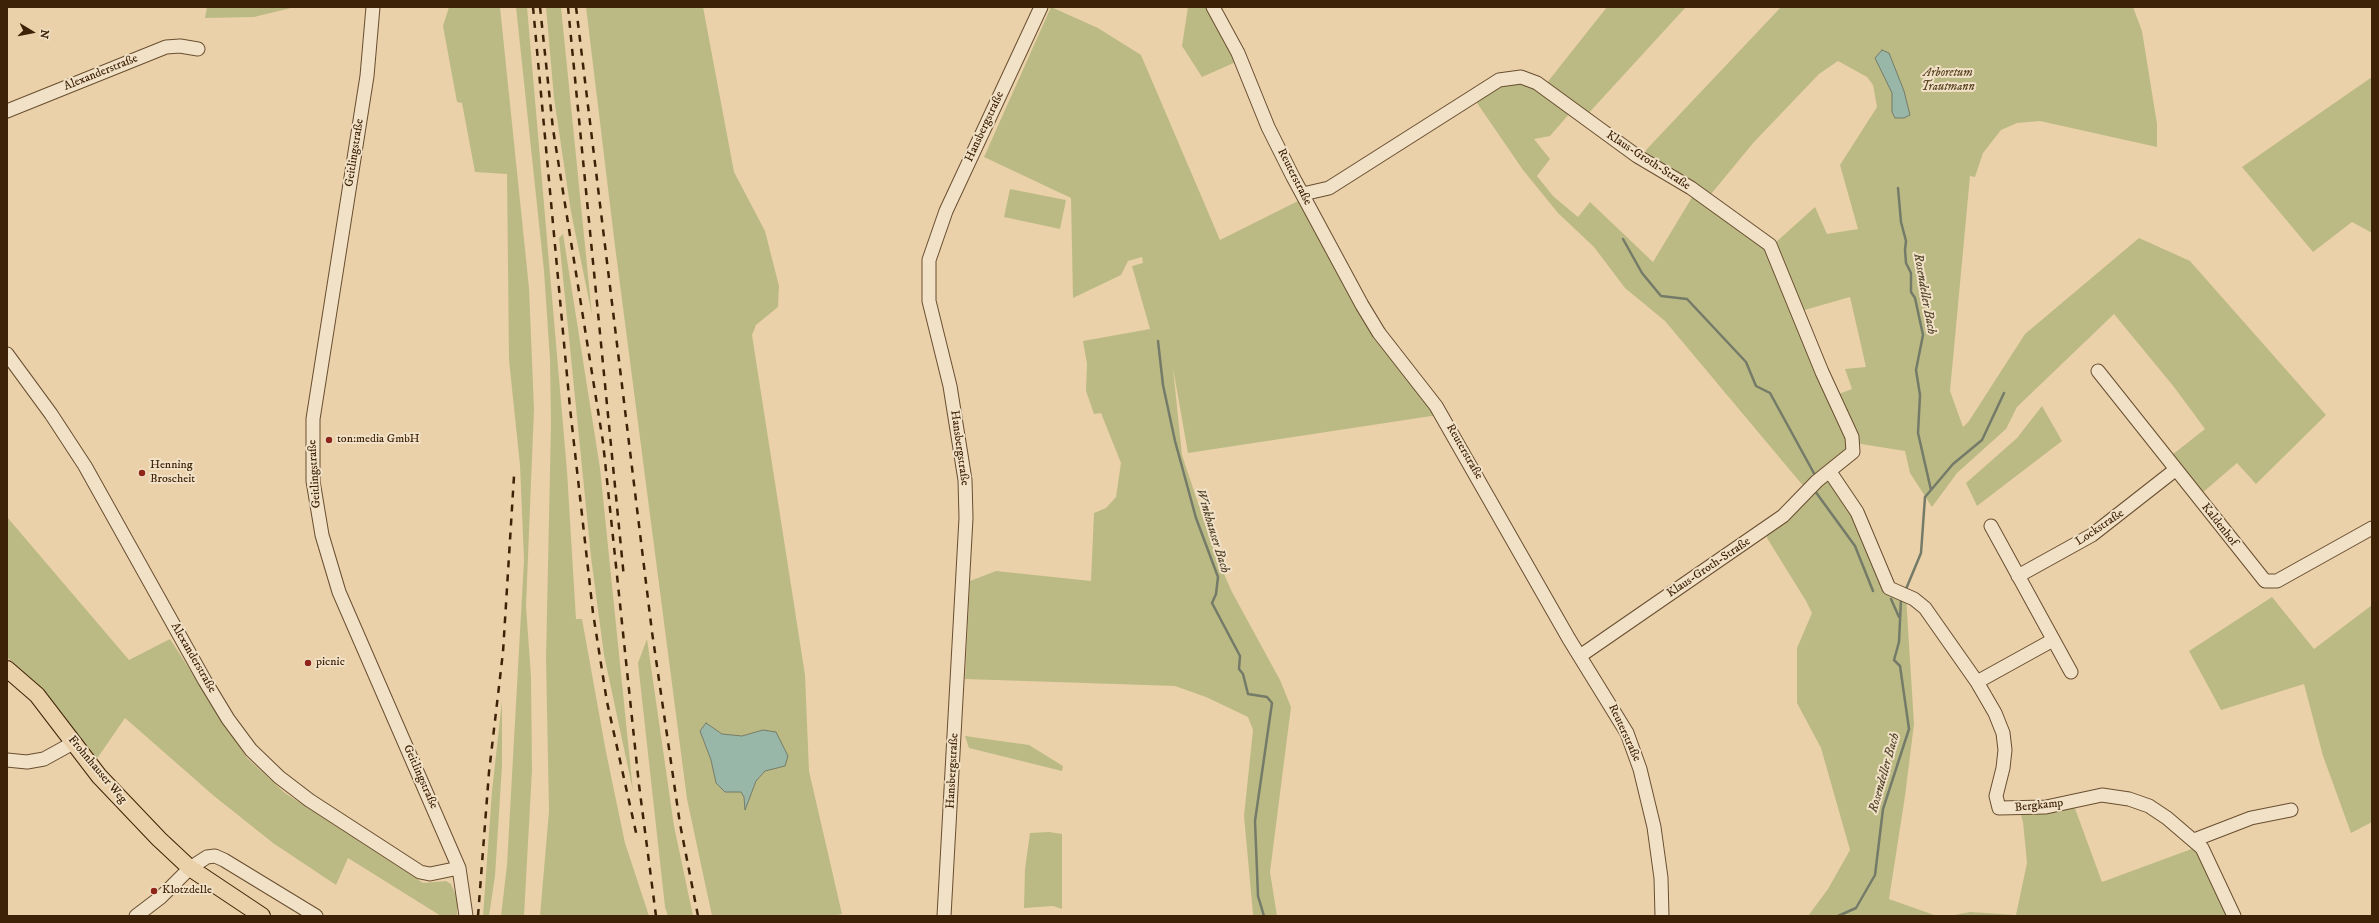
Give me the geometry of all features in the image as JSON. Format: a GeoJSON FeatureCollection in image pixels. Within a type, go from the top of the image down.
{"type":"FeatureCollection","features":[{"type":"Feature","properties":{"kind":"main road","name":"Frohnhauser Weg"},"geometry":{"type":"LineString","coordinates":[[7,669],[37,695],[73,744],[106,784],[190,868],[262,916]]}},
{"type":"Feature","properties":{"kind":"street","name":"Geitlingstraße"},"geometry":{"type":"LineString","coordinates":[[373,7],[367,76],[313,419],[313,481],[322,535],[339,592],[459,868],[466,916]]}},
{"type":"Feature","properties":{"kind":"street","name":"Hansbergstraße"},"geometry":{"type":"LineString","coordinates":[[944,916],[966,518],[965,480],[950,386],[929,301],[929,260],[946,211],[1041,7]]}},
{"type":"Feature","properties":{"kind":"street","name":"Reuterstraße"},"geometry":{"type":"LineString","coordinates":[[1213,7],[1238,53],[1268,127],[1292,177],[1304,194],[1362,305],[1396,355],[1436,406],[1580,656],[1617,715],[1632,746],[1640,769],[1654,827],[1661,878],[1662,916]]}},
{"type":"Feature","properties":{"kind":"street","name":"Alexanderstraße"},"geometry":{"type":"LineString","coordinates":[[7,111],[166,47],[180,46],[198,49]]}},
{"type":"Feature","properties":{"kind":"street","name":"Klaus-Groth-Straße"},"geometry":{"type":"LineString","coordinates":[[1304,194],[1329,188],[1499,80],[1521,77],[1537,83],[1637,156],[1691,188],[1770,245],[1822,372],[1852,437],[1854,449],[1851,456],[1817,481],[1777,521],[1580,656]]}},
{"type":"Feature","properties":{"kind":"street","name":"Alexanderstraße"},"geometry":{"type":"LineString","coordinates":[[7,354],[51,414],[85,466],[205,681],[228,719],[252,750],[279,777],[309,800],[420,872],[430,874],[459,868]]}},
{"type":"Feature","properties":{"kind":"street","name":"Kaldenhof"},"geometry":{"type":"LineString","coordinates":[[2098,371],[2260,577],[2269,583],[2277,581],[2372,528]]}},
{"type":"Feature","properties":{"kind":"street","name":"Lockstraße"},"geometry":{"type":"LineString","coordinates":[[2018,576],[2092,535],[2175,470]]}},
{"type":"Feature","properties":{"kind":"street","name":"Bergkamp"},"geometry":{"type":"LineString","coordinates":[[1830,472],[1857,512],[1889,588],[1904,594],[1924,608],[1977,682],[1995,713],[2003,733],[2005,760],[1996,796],[1999,808],[2051,806],[2095,795],[2119,797],[2150,806],[2194,840],[2206,854],[2234,916]]}},
{"type":"Feature","properties":{"kind":"street"},"geometry":{"type":"LineString","coordinates":[[1991,526],[2071,672]]}},
{"type":"Feature","properties":{"kind":"street"},"geometry":{"type":"LineString","coordinates":[[1977,682],[2053,640]]}},
{"type":"Feature","properties":{"kind":"street"},"geometry":{"type":"LineString","coordinates":[[7,760],[27,762],[44,759],[73,744]]}},
{"type":"Feature","properties":{"kind":"street"},"geometry":{"type":"LineString","coordinates":[[2194,840],[2251,818],[2291,810]]}},
{"type":"Feature","properties":{"kind":"street"},"geometry":{"type":"LineString","coordinates":[[136,916],[161,897],[190,868],[207,858],[215,856],[316,916]]}},
{"type":"Feature","properties":{"kind":"green space"},"geometry":{"type":"Polygon","coordinates":[[[207,7],[295,7],[254,17],[205,18],[207,7]]]}},
{"type":"Feature","properties":{"kind":"green space"},"geometry":{"type":"Polygon","coordinates":[[[449,7],[500,7],[529,288],[534,409],[526,606],[531,677],[532,770],[524,916],[501,916],[507,865],[524,560],[520,465],[509,360],[507,174],[475,172],[462,103],[457,102],[443,26],[449,7]]]}},
{"type":"Feature","properties":{"kind":"green space"},"geometry":{"type":"Polygon","coordinates":[[[516,7],[527,7],[567,471],[576,619],[582,619],[606,752],[625,843],[649,916],[540,916],[549,811],[546,659],[551,423],[550,360],[544,271],[516,7]]]}},
{"type":"Feature","properties":{"kind":"green space"},"geometry":{"type":"Polygon","coordinates":[[[546,7],[561,7],[592,315],[571,212],[554,98],[546,7]]]}},
{"type":"Feature","properties":{"kind":"green space"},"geometry":{"type":"Polygon","coordinates":[[[586,7],[703,7],[734,172],[765,231],[779,286],[778,307],[756,325],[752,335],[805,675],[809,771],[842,914],[832,916],[712,916],[687,799],[615,246],[586,7]],[[706,723],[700,731],[711,760],[716,783],[725,792],[741,792],[744,797],[745,809],[756,781],[765,771],[785,766],[763,730],[742,736],[722,734],[706,723]]]}},
{"type":"Feature","properties":{"kind":"green space"},"geometry":{"type":"Polygon","coordinates":[[[1051,7],[1098,28],[1141,55],[1220,240],[1300,200],[1438,415],[1188,453],[1173,368],[1182,455],[1214,551],[1232,592],[1280,680],[1291,707],[1270,872],[1277,916],[1254,916],[1253,914],[1244,816],[1253,730],[1248,717],[1206,697],[1175,686],[965,679],[970,581],[996,571],[1091,581],[1094,513],[1106,508],[1116,497],[1121,463],[1101,413],[1094,414],[1086,391],[1087,364],[1083,341],[1150,329],[1132,266],[1143,263],[1142,257],[1128,261],[1121,275],[1073,298],[1071,198],[984,157],[1051,7]]]}},
{"type":"Feature","properties":{"kind":"green space"},"geometry":{"type":"Polygon","coordinates":[[[1188,7],[1210,7],[1238,61],[1202,77],[1182,46],[1188,7]]]}},
{"type":"Feature","properties":{"kind":"green space"},"geometry":{"type":"Polygon","coordinates":[[[1607,7],[1686,7],[1586,116],[1546,84],[1607,7]]]}},
{"type":"Feature","properties":{"kind":"green space","name":"Arboretum Trautmann"},"geometry":{"type":"Polygon","coordinates":[[[1781,7],[2133,7],[2142,31],[2157,124],[2157,147],[2040,121],[2017,123],[2001,130],[1983,153],[1975,177],[1970,176],[1950,391],[1963,427],[1969,421],[2025,334],[2139,238],[2190,261],[2326,415],[2256,484],[2237,463],[2202,493],[2172,455],[2205,429],[2174,387],[2114,314],[2017,407],[2006,429],[1957,473],[1932,507],[1910,473],[1905,451],[1861,444],[1857,441],[1836,395],[1852,389],[1845,369],[1866,367],[1850,297],[1801,311],[1775,243],[1815,207],[1827,234],[1858,229],[1840,165],[1877,107],[1873,85],[1867,77],[1838,61],[1819,74],[1754,142],[1707,199],[1646,157],[1646,150],[1781,7]]]}},
{"type":"Feature","properties":{"kind":"green space"},"geometry":{"type":"Polygon","coordinates":[[[2372,77],[2372,233],[2352,222],[2313,252],[2242,167],[2372,77]]]}},
{"type":"Feature","properties":{"kind":"green space"},"geometry":{"type":"Polygon","coordinates":[[[1528,82],[1570,113],[1550,136],[1534,139],[1550,159],[1537,176],[1553,196],[1578,217],[1590,202],[1653,262],[1694,194],[1761,239],[1850,449],[1826,472],[1855,513],[1888,589],[1906,596],[1914,724],[1905,796],[1889,899],[1937,916],[1808,916],[1828,889],[1850,850],[1821,748],[1797,703],[1797,648],[1812,613],[1767,538],[1768,532],[1810,494],[1665,321],[1625,288],[1594,247],[1558,213],[1523,170],[1475,100],[1496,86],[1528,82]]]}},
{"type":"Feature","properties":{"kind":"green space"},"geometry":{"type":"Polygon","coordinates":[[[1010,189],[1066,200],[1060,229],[1004,217],[1010,189]]]}},
{"type":"Feature","properties":{"kind":"green space"},"geometry":{"type":"Polygon","coordinates":[[[563,234],[600,468],[633,791],[604,655],[591,557],[559,238],[563,234]]]}},
{"type":"Feature","properties":{"kind":"green space"},"geometry":{"type":"Polygon","coordinates":[[[2042,406],[2062,441],[1977,506],[1966,483],[2017,438],[2042,406]]]}},
{"type":"Feature","properties":{"kind":"green space"},"geometry":{"type":"Polygon","coordinates":[[[7,517],[129,660],[170,639],[247,758],[285,793],[423,883],[446,881],[451,884],[457,898],[457,916],[441,916],[348,858],[336,885],[273,843],[214,796],[125,718],[96,760],[37,685],[7,657],[7,517]]]}},
{"type":"Feature","properties":{"kind":"green space"},"geometry":{"type":"Polygon","coordinates":[[[2272,597],[2314,649],[2372,605],[2372,822],[2351,833],[2323,756],[2304,684],[2221,710],[2189,651],[2272,597]]]}},
{"type":"Feature","properties":{"kind":"green space"},"geometry":{"type":"Polygon","coordinates":[[[647,639],[674,826],[693,916],[668,916],[665,907],[638,663],[647,639]]]}},
{"type":"Feature","properties":{"kind":"green space"},"geometry":{"type":"Polygon","coordinates":[[[502,701],[502,766],[495,876],[489,916],[483,916],[492,791],[502,701]]]}},
{"type":"Feature","properties":{"kind":"green space"},"geometry":{"type":"Polygon","coordinates":[[[965,736],[1029,745],[1063,766],[1062,771],[969,748],[965,736]]]}},
{"type":"Feature","properties":{"kind":"green space"},"geometry":{"type":"Polygon","coordinates":[[[2073,803],[2102,882],[2197,847],[2230,916],[1949,916],[1970,912],[2016,915],[2027,863],[2023,822],[2019,809],[2073,803]]]}},
{"type":"Feature","properties":{"kind":"green space"},"geometry":{"type":"Polygon","coordinates":[[[1049,832],[1062,834],[1062,909],[1053,906],[1024,908],[1025,869],[1030,833],[1049,832]]]}},
{"type":"Feature","properties":{"kind":"shaded area"},"geometry":{"type":"Polygon","coordinates":[[[1882,50],[1889,53],[1904,91],[1910,115],[1904,118],[1895,118],[1892,112],[1892,93],[1875,58],[1882,50]]]}},
{"type":"Feature","properties":{"kind":"shaded area"},"geometry":{"type":"Polygon","coordinates":[[[706,723],[722,734],[742,736],[763,730],[776,732],[788,756],[785,766],[765,771],[756,781],[745,810],[744,797],[741,792],[725,792],[716,783],[711,760],[700,731],[706,723]]]}},
{"type":"Feature","properties":{"kind":"waterway","name":"Rosendeller Bach"},"geometry":{"type":"LineString","coordinates":[[1898,188],[1901,222],[1906,241],[1906,263],[1911,273],[1911,292],[1915,298],[1923,335],[1916,370],[1920,395],[1918,433],[1931,490],[1925,497],[1921,553],[1906,589]]}},
{"type":"Feature","properties":{"kind":"waterway"},"geometry":{"type":"LineString","coordinates":[[1623,239],[1642,273],[1661,296],[1687,299],[1746,362],[1756,386],[1770,393],[1816,477]]}},
{"type":"Feature","properties":{"kind":"waterway","name":"Winkhauser Bach"},"geometry":{"type":"LineString","coordinates":[[1158,341],[1163,385],[1175,441],[1196,518],[1218,577],[1216,594],[1212,603],[1240,656],[1239,669],[1243,674],[1248,694],[1267,697],[1272,703],[1255,821],[1258,896],[1264,916]]}},
{"type":"Feature","properties":{"kind":"waterway"},"geometry":{"type":"LineString","coordinates":[[1931,490],[1953,464],[1982,440],[2004,393]]}},
{"type":"Feature","properties":{"kind":"waterway"},"geometry":{"type":"LineString","coordinates":[[1815,491],[1855,546],[1873,591]]}},
{"type":"Feature","properties":{"kind":"waterway"},"geometry":{"type":"LineString","coordinates":[[1891,599],[1899,617]]}},
{"type":"Feature","properties":{"kind":"waterway","name":"Rosendeller Bach"},"geometry":{"type":"LineString","coordinates":[[1838,916],[1856,908],[1875,875],[1883,809],[1909,729],[1900,666],[1894,660],[1899,642],[1901,599]]}},
{"type":"Feature","properties":{"kind":"railway"},"geometry":{"type":"LineString","coordinates":[[533,7],[570,408],[593,613],[607,702],[637,837]]}},
{"type":"Feature","properties":{"kind":"railway"},"geometry":{"type":"LineString","coordinates":[[540,7],[553,129],[603,442],[639,785],[656,916]]}},
{"type":"Feature","properties":{"kind":"railway"},"geometry":{"type":"LineString","coordinates":[[568,7],[624,578]]}},
{"type":"Feature","properties":{"kind":"railway"},"geometry":{"type":"LineString","coordinates":[[576,7],[652,632],[680,824],[698,916]]}},
{"type":"Feature","properties":{"kind":"railway"},"geometry":{"type":"LineString","coordinates":[[478,916],[489,772],[503,652],[514,476]]}},
{"type":"Feature","properties":{"kind":"place","name":"ton:media GmbH"},"geometry":{"type":"Point","coordinates":[329,440]}},
{"type":"Feature","properties":{"kind":"place","name":"Henning Broscheit"},"geometry":{"type":"Point","coordinates":[142,473]}},
{"type":"Feature","properties":{"kind":"place","name":"picnic"},"geometry":{"type":"Point","coordinates":[308,663]}},
{"type":"Feature","properties":{"kind":"place","name":"Klotzdelle"},"geometry":{"type":"Point","coordinates":[154,891]}}]}
